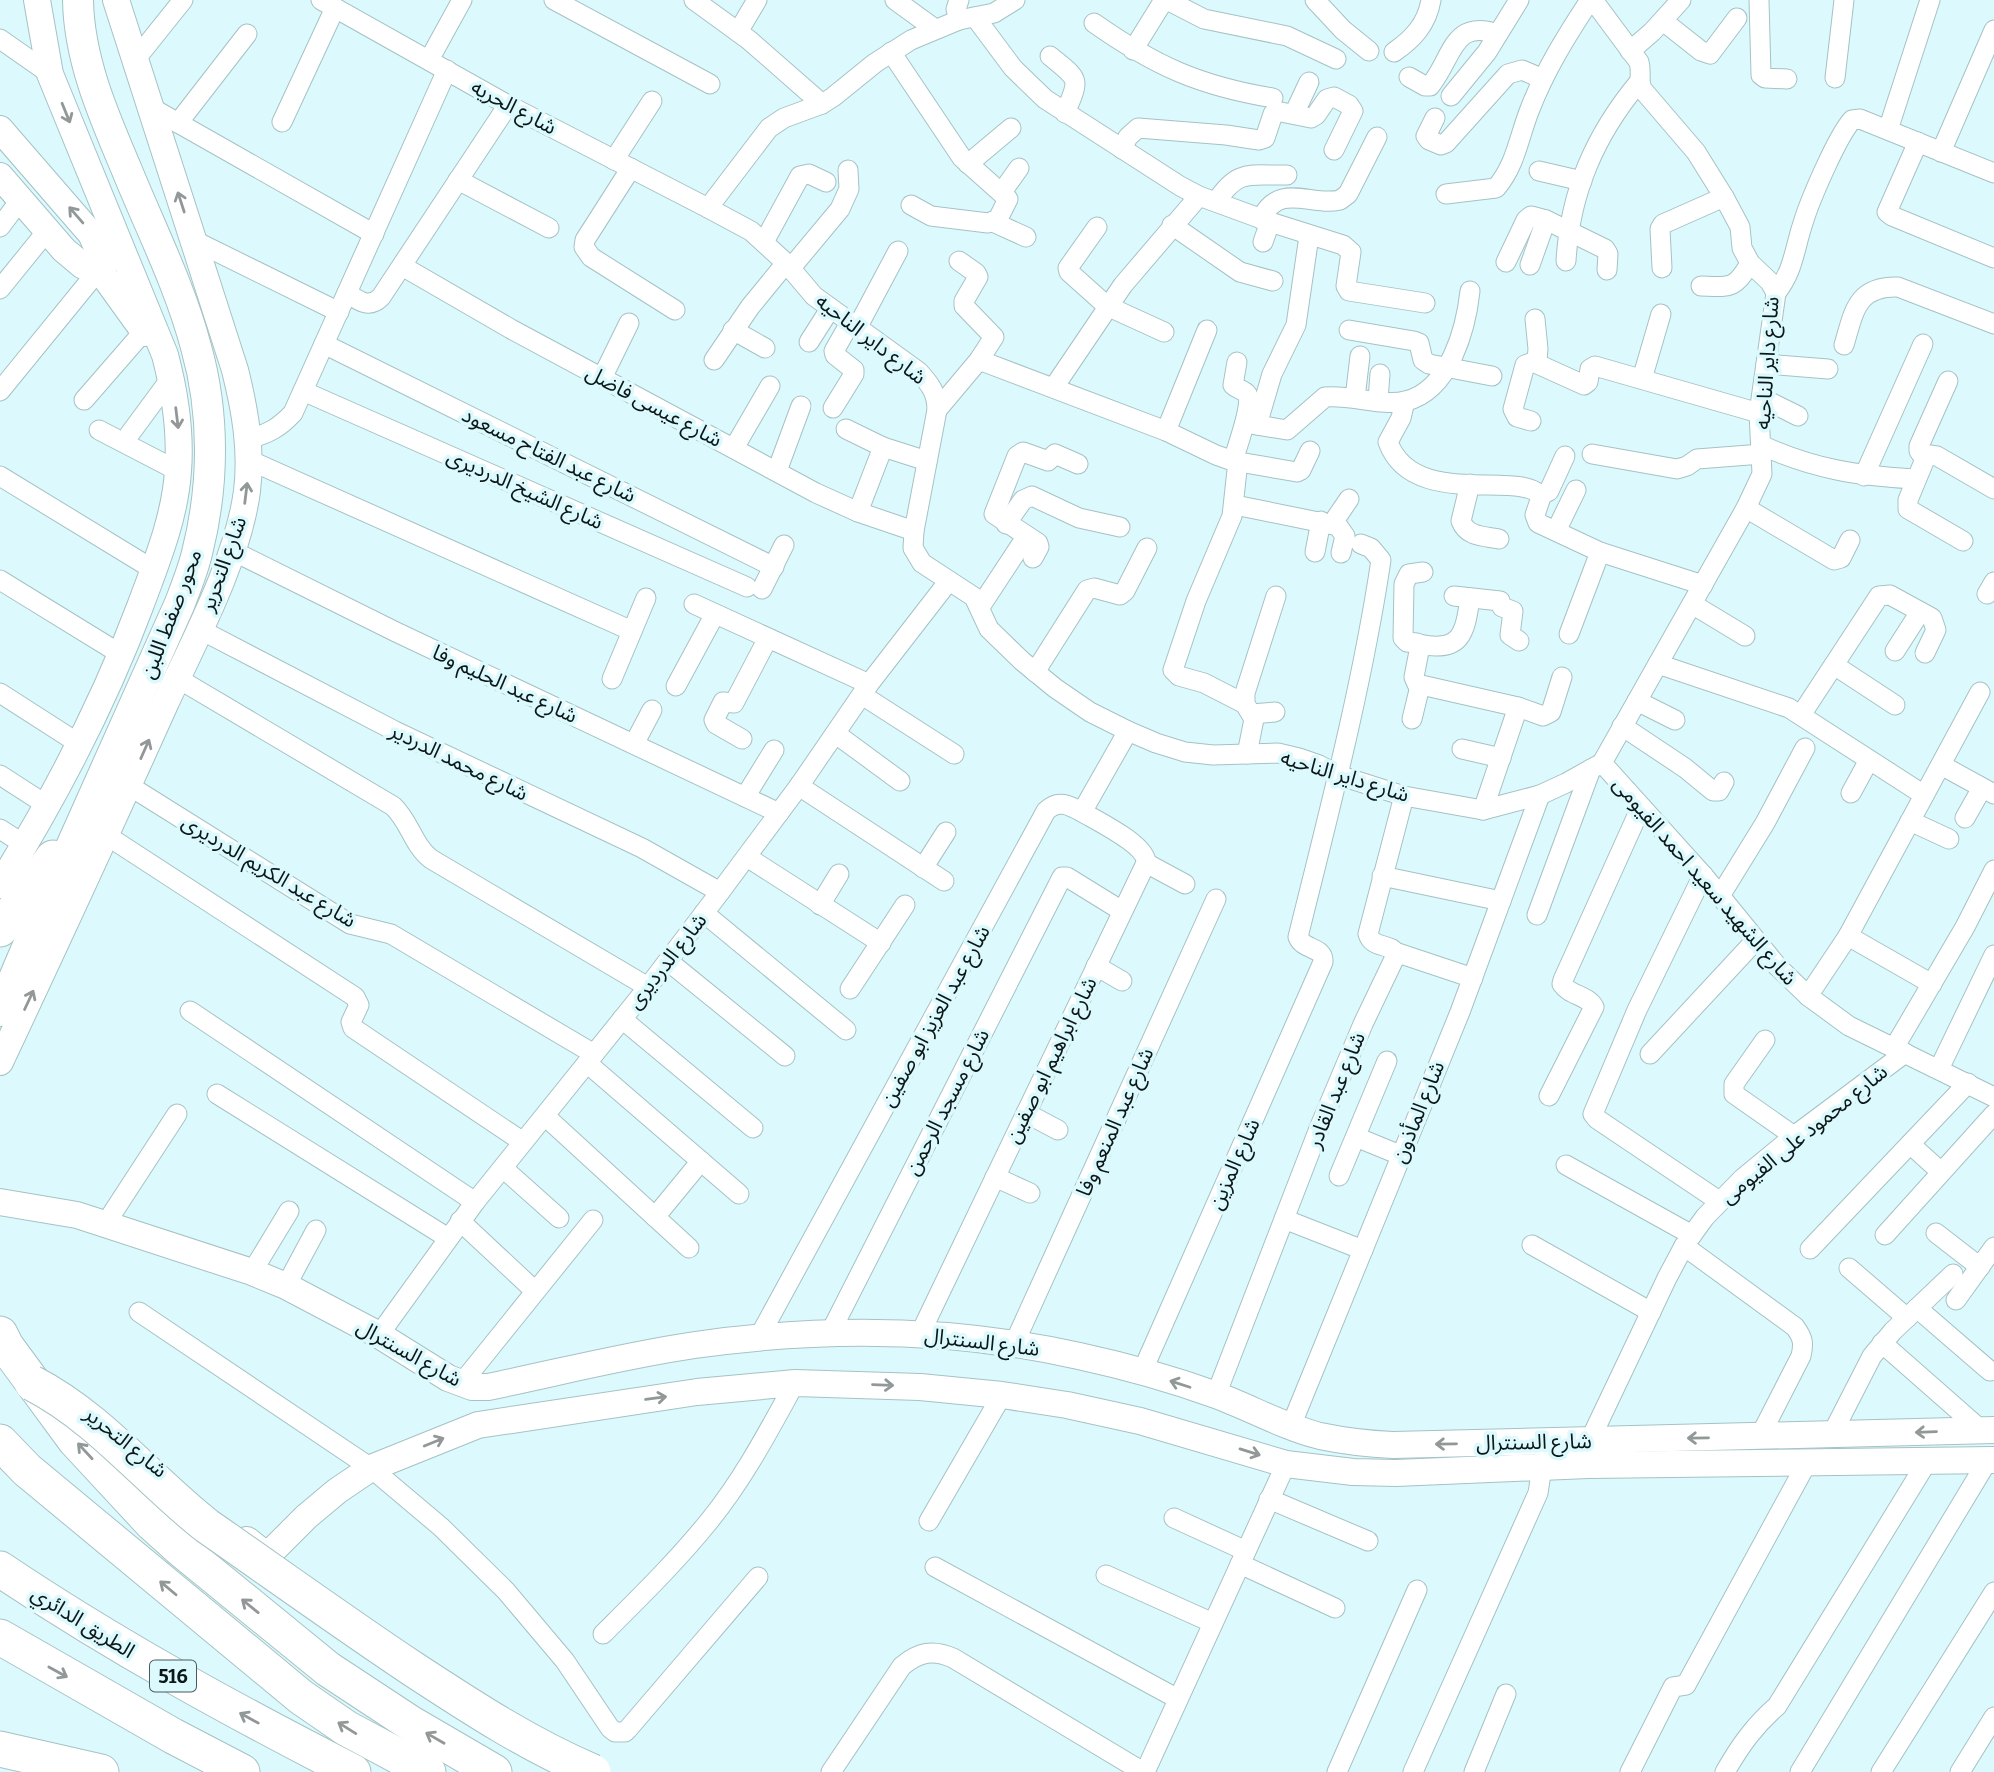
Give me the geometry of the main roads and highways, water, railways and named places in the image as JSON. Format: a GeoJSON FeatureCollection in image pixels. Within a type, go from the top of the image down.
{"type":"FeatureCollection","features":[{"type":"Feature","properties":{"kind":"highway"},"geometry":{"type":"LineString","coordinates":[[0,929],[39,852]]}},
{"type":"Feature","properties":{"kind":"highway"},"geometry":{"type":"LineString","coordinates":[[0,1334],[75,1440],[152,1523],[182,1550],[328,1670],[410,1723],[494,1772]]}},
{"type":"Feature","properties":{"kind":"highway"},"geometry":{"type":"LineString","coordinates":[[32,1382],[73,1406],[184,1509],[355,1630],[506,1728],[593,1772]]}},
{"type":"Feature","properties":{"kind":"highway"},"geometry":{"type":"LineString","coordinates":[[0,1442],[27,1470],[290,1689],[346,1728],[428,1772]]}},
{"type":"Feature","properties":{"kind":"highway","name":"الطريق الدائري"},"geometry":{"type":"LineString","coordinates":[[0,1569],[141,1658],[353,1772]]}},
{"type":"Feature","properties":{"kind":"highway","name":"516"},"geometry":{"type":"LineString","coordinates":[[0,1637],[242,1772]]}},
{"type":"Feature","properties":{"kind":"highway"},"geometry":{"type":"LineString","coordinates":[[0,1749],[101,1772]]}},
{"type":"Feature","properties":{"kind":"main road","name":"محور صفط اللبن"},"geometry":{"type":"LineString","coordinates":[[0,971],[39,852],[170,600],[186,551],[196,501],[199,450],[195,399],[185,349],[168,301],[91,117],[75,67],[66,16],[66,0]]}},
{"type":"Feature","properties":{"kind":"main road","name":"محور صفط اللبن"},"geometry":{"type":"LineString","coordinates":[[0,1011],[180,603],[197,554],[207,503],[210,450],[207,398],[196,347],[179,298],[103,113],[87,65],[78,0]]}}]}
